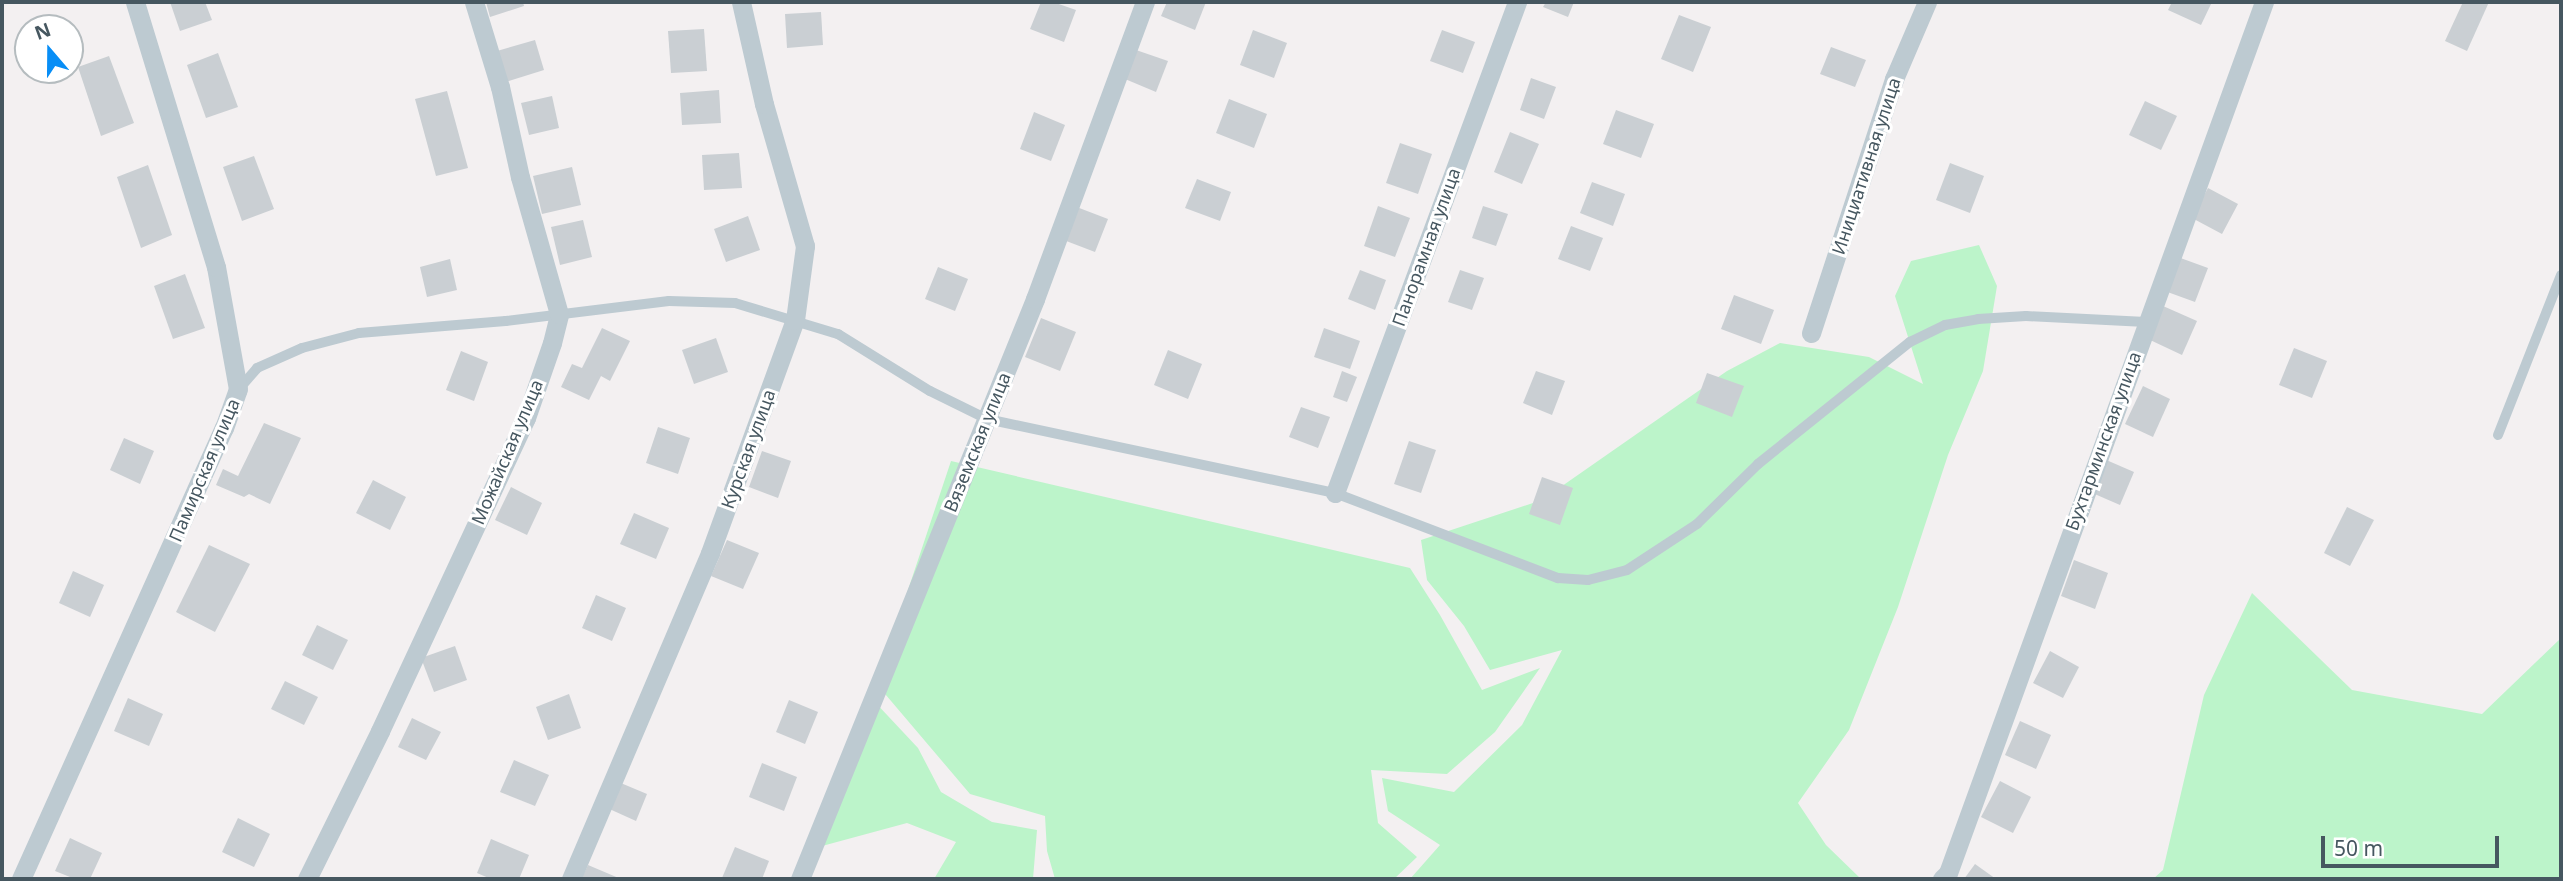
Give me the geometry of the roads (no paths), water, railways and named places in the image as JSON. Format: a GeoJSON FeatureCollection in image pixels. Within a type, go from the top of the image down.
{"type":"FeatureCollection","features":[{"type":"Feature","properties":{"kind":"street","name":"Памирская улица"},"geometry":{"type":"LineString","coordinates":[[21,879],[224,428],[238,389],[216,267],[135,2]]}},
{"type":"Feature","properties":{"kind":"street"},"geometry":{"type":"LineString","coordinates":[[474,2],[500,87],[520,177],[559,314]]}},
{"type":"Feature","properties":{"kind":"street","name":"Курская улица"},"geometry":{"type":"LineString","coordinates":[[571,879],[710,553],[795,320],[805,246],[764,104],[741,2]]}},
{"type":"Feature","properties":{"kind":"street","name":"Вяземская улица"},"geometry":{"type":"LineString","coordinates":[[800,879],[1035,299],[1145,2]]}},
{"type":"Feature","properties":{"kind":"street","name":"Панорамная улица"},"geometry":{"type":"LineString","coordinates":[[1335,493],[1517,2]]}},
{"type":"Feature","properties":{"kind":"street","name":"Инициативная улица"},"geometry":{"type":"LineString","coordinates":[[1811,333],[1894,79],[1927,2]]}},
{"type":"Feature","properties":{"kind":"street","name":"Бухтарминская улица"},"geometry":{"type":"LineString","coordinates":[[1942,879],[1948,873],[2264,2]]}},
{"type":"Feature","properties":{"kind":"street","name":"Можайская улица"},"geometry":{"type":"LineString","coordinates":[[307,879],[380,731],[526,418],[559,314]]}},
{"type":"Feature","properties":{"kind":"lane"},"geometry":{"type":"LineString","coordinates":[[2498,435],[2561,275]]}},
{"type":"Feature","properties":{"kind":"lane"},"geometry":{"type":"LineString","coordinates":[[238,389],[257,368],[302,348],[359,333],[669,301],[735,303],[838,334],[930,391],[987,419],[1335,493],[1558,578],[1588,580],[1627,570],[1697,524],[1758,464],[1910,342],[1945,325],[1978,318],[2026,316],[2146,322]]}}]}
